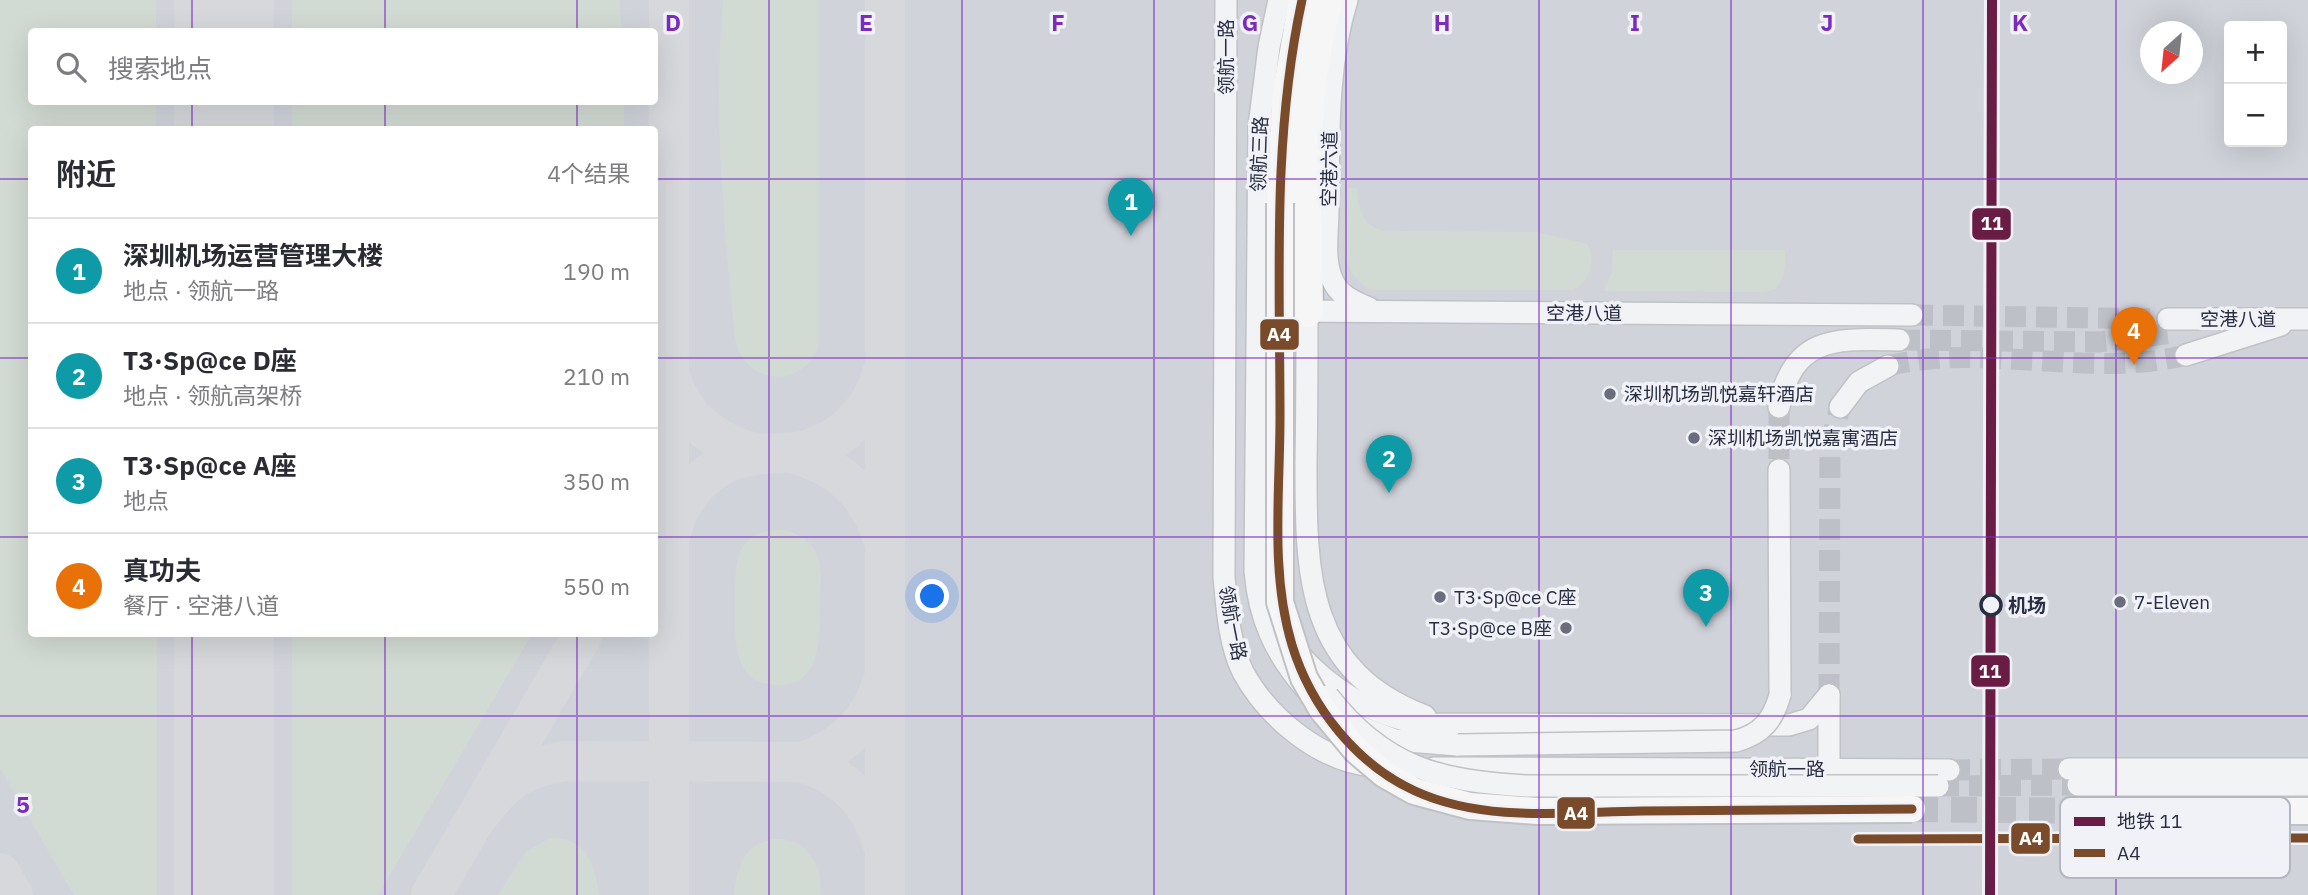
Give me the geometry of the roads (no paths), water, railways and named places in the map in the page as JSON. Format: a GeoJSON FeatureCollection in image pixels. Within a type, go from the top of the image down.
{"type":"FeatureCollection","features":[{"type":"Feature","properties":{"kind":"highway"},"geometry":{"type":"LineString","coordinates":[[1307,311],[1306,140],[1315,46],[1327,0]]}},
{"type":"Feature","properties":{"kind":"main road"},"geometry":{"type":"LineString","coordinates":[[1302,0],[1289,59],[1282,138],[1280,601],[1304,678],[1339,732],[1384,774],[1433,798],[1470,806],[1537,811],[1912,809]]}},
{"type":"Feature","properties":{"kind":"main road"},"geometry":{"type":"LineString","coordinates":[[2290,811],[2308,811]]}},
{"type":"Feature","properties":{"kind":"street","name":"领航一路"},"geometry":{"type":"LineString","coordinates":[[1226,0],[1224,577],[1233,644],[1243,671],[1260,696],[1300,737],[1324,751],[1367,766],[1526,770],[1829,769],[1943,778],[1526,786],[1479,783],[1430,773],[1386,753],[1339,710],[1303,659],[1280,601]]}},
{"type":"Feature","properties":{"kind":"street","name":"领航三路"},"geometry":{"type":"LineString","coordinates":[[1279,0],[1269,47],[1259,126],[1256,590],[1269,636],[1284,664],[1306,690],[1338,715],[1367,731],[1395,740],[1459,736]]}},
{"type":"Feature","properties":{"kind":"street","name":"空港六道"},"geometry":{"type":"LineString","coordinates":[[1347,0],[1332,70],[1329,109],[1328,263],[1330,277],[1345,296],[1380,312]]}},
{"type":"Feature","properties":{"kind":"street","name":"空港八道"},"geometry":{"type":"LineString","coordinates":[[1256,311],[1912,315]]}},
{"type":"Feature","properties":{"kind":"street"},"geometry":{"type":"LineString","coordinates":[[1307,311],[1307,556],[1321,617],[1338,650],[1369,684],[1411,711],[1459,736],[1736,741],[1749,737],[1769,722],[1780,695],[1779,470]]}},
{"type":"Feature","properties":{"kind":"street","name":"空港八道"},"geometry":{"type":"LineString","coordinates":[[2171,326],[2264,319],[2305,319]]}},
{"type":"Feature","properties":{"kind":"street"},"geometry":{"type":"LineString","coordinates":[[2186,355],[2305,319]]}},
{"type":"Feature","properties":{"kind":"street"},"geometry":{"type":"LineString","coordinates":[[1779,407],[1788,375],[1808,352],[1835,340],[1899,340]]}},
{"type":"Feature","properties":{"kind":"street"},"geometry":{"type":"LineString","coordinates":[[1840,407],[1859,382],[1888,366]]}},
{"type":"Feature","properties":{"kind":"street"},"geometry":{"type":"LineString","coordinates":[[1459,736],[1790,725],[1809,719],[1829,695],[1829,769]]}},
{"type":"Feature","properties":{"kind":"street"},"geometry":{"type":"LineString","coordinates":[[2308,769],[2074,777],[2308,785]]}},
{"type":"Feature","properties":{"kind":"tunnel"},"geometry":{"type":"LineString","coordinates":[[1912,315],[2168,319]]}},
{"type":"Feature","properties":{"kind":"tunnel"},"geometry":{"type":"LineString","coordinates":[[1899,340],[2098,342],[2175,333]]}},
{"type":"Feature","properties":{"kind":"tunnel"},"geometry":{"type":"LineString","coordinates":[[1888,366],[1961,358],[2113,363],[2186,355]]}},
{"type":"Feature","properties":{"kind":"tunnel"},"geometry":{"type":"LineString","coordinates":[[1779,407],[1779,470]]}},
{"type":"Feature","properties":{"kind":"tunnel"},"geometry":{"type":"LineString","coordinates":[[1829,695],[1830,445],[1840,407]]}},
{"type":"Feature","properties":{"kind":"tunnel"},"geometry":{"type":"LineString","coordinates":[[1949,770],[2069,769]]}},
{"type":"Feature","properties":{"kind":"tunnel"},"geometry":{"type":"LineString","coordinates":[[1938,786],[2078,785]]}},
{"type":"Feature","properties":{"kind":"tunnel"},"geometry":{"type":"LineString","coordinates":[[1912,809],[2060,811]]}},
{"type":"Feature","properties":{"kind":"metro line","name":"11"},"geometry":{"type":"LineString","coordinates":[[1990,895],[1992,0]]}},
{"type":"Feature","properties":{"kind":"place","name":"深圳机场运营管理大楼"},"geometry":{"type":"Point","coordinates":[1131,236]}},
{"type":"Feature","properties":{"kind":"place","name":"真功夫"},"geometry":{"type":"Point","coordinates":[2134,365]}},
{"type":"Feature","properties":{"kind":"place","name":"深圳机场凯悦嘉轩酒店"},"geometry":{"type":"Point","coordinates":[1610,394]}},
{"type":"Feature","properties":{"kind":"place","name":"深圳机场凯悦嘉寓酒店"},"geometry":{"type":"Point","coordinates":[1694,438]}},
{"type":"Feature","properties":{"kind":"place","name":"T3·Sp@ce D座"},"geometry":{"type":"Point","coordinates":[1389,493]}},
{"type":"Feature","properties":{"kind":"place","name":"T3·Sp@ce C座"},"geometry":{"type":"Point","coordinates":[1440,597]}},
{"type":"Feature","properties":{"kind":"place","name":"7-Eleven"},"geometry":{"type":"Point","coordinates":[2120,602]}},
{"type":"Feature","properties":{"kind":"place","name":"机场"},"geometry":{"type":"Point","coordinates":[1991,605]}},
{"type":"Feature","properties":{"kind":"place","name":"T3·Sp@ce A座"},"geometry":{"type":"Point","coordinates":[1706,627]}},
{"type":"Feature","properties":{"kind":"place","name":"T3·Sp@ce B座"},"geometry":{"type":"Point","coordinates":[1566,628]}}]}
